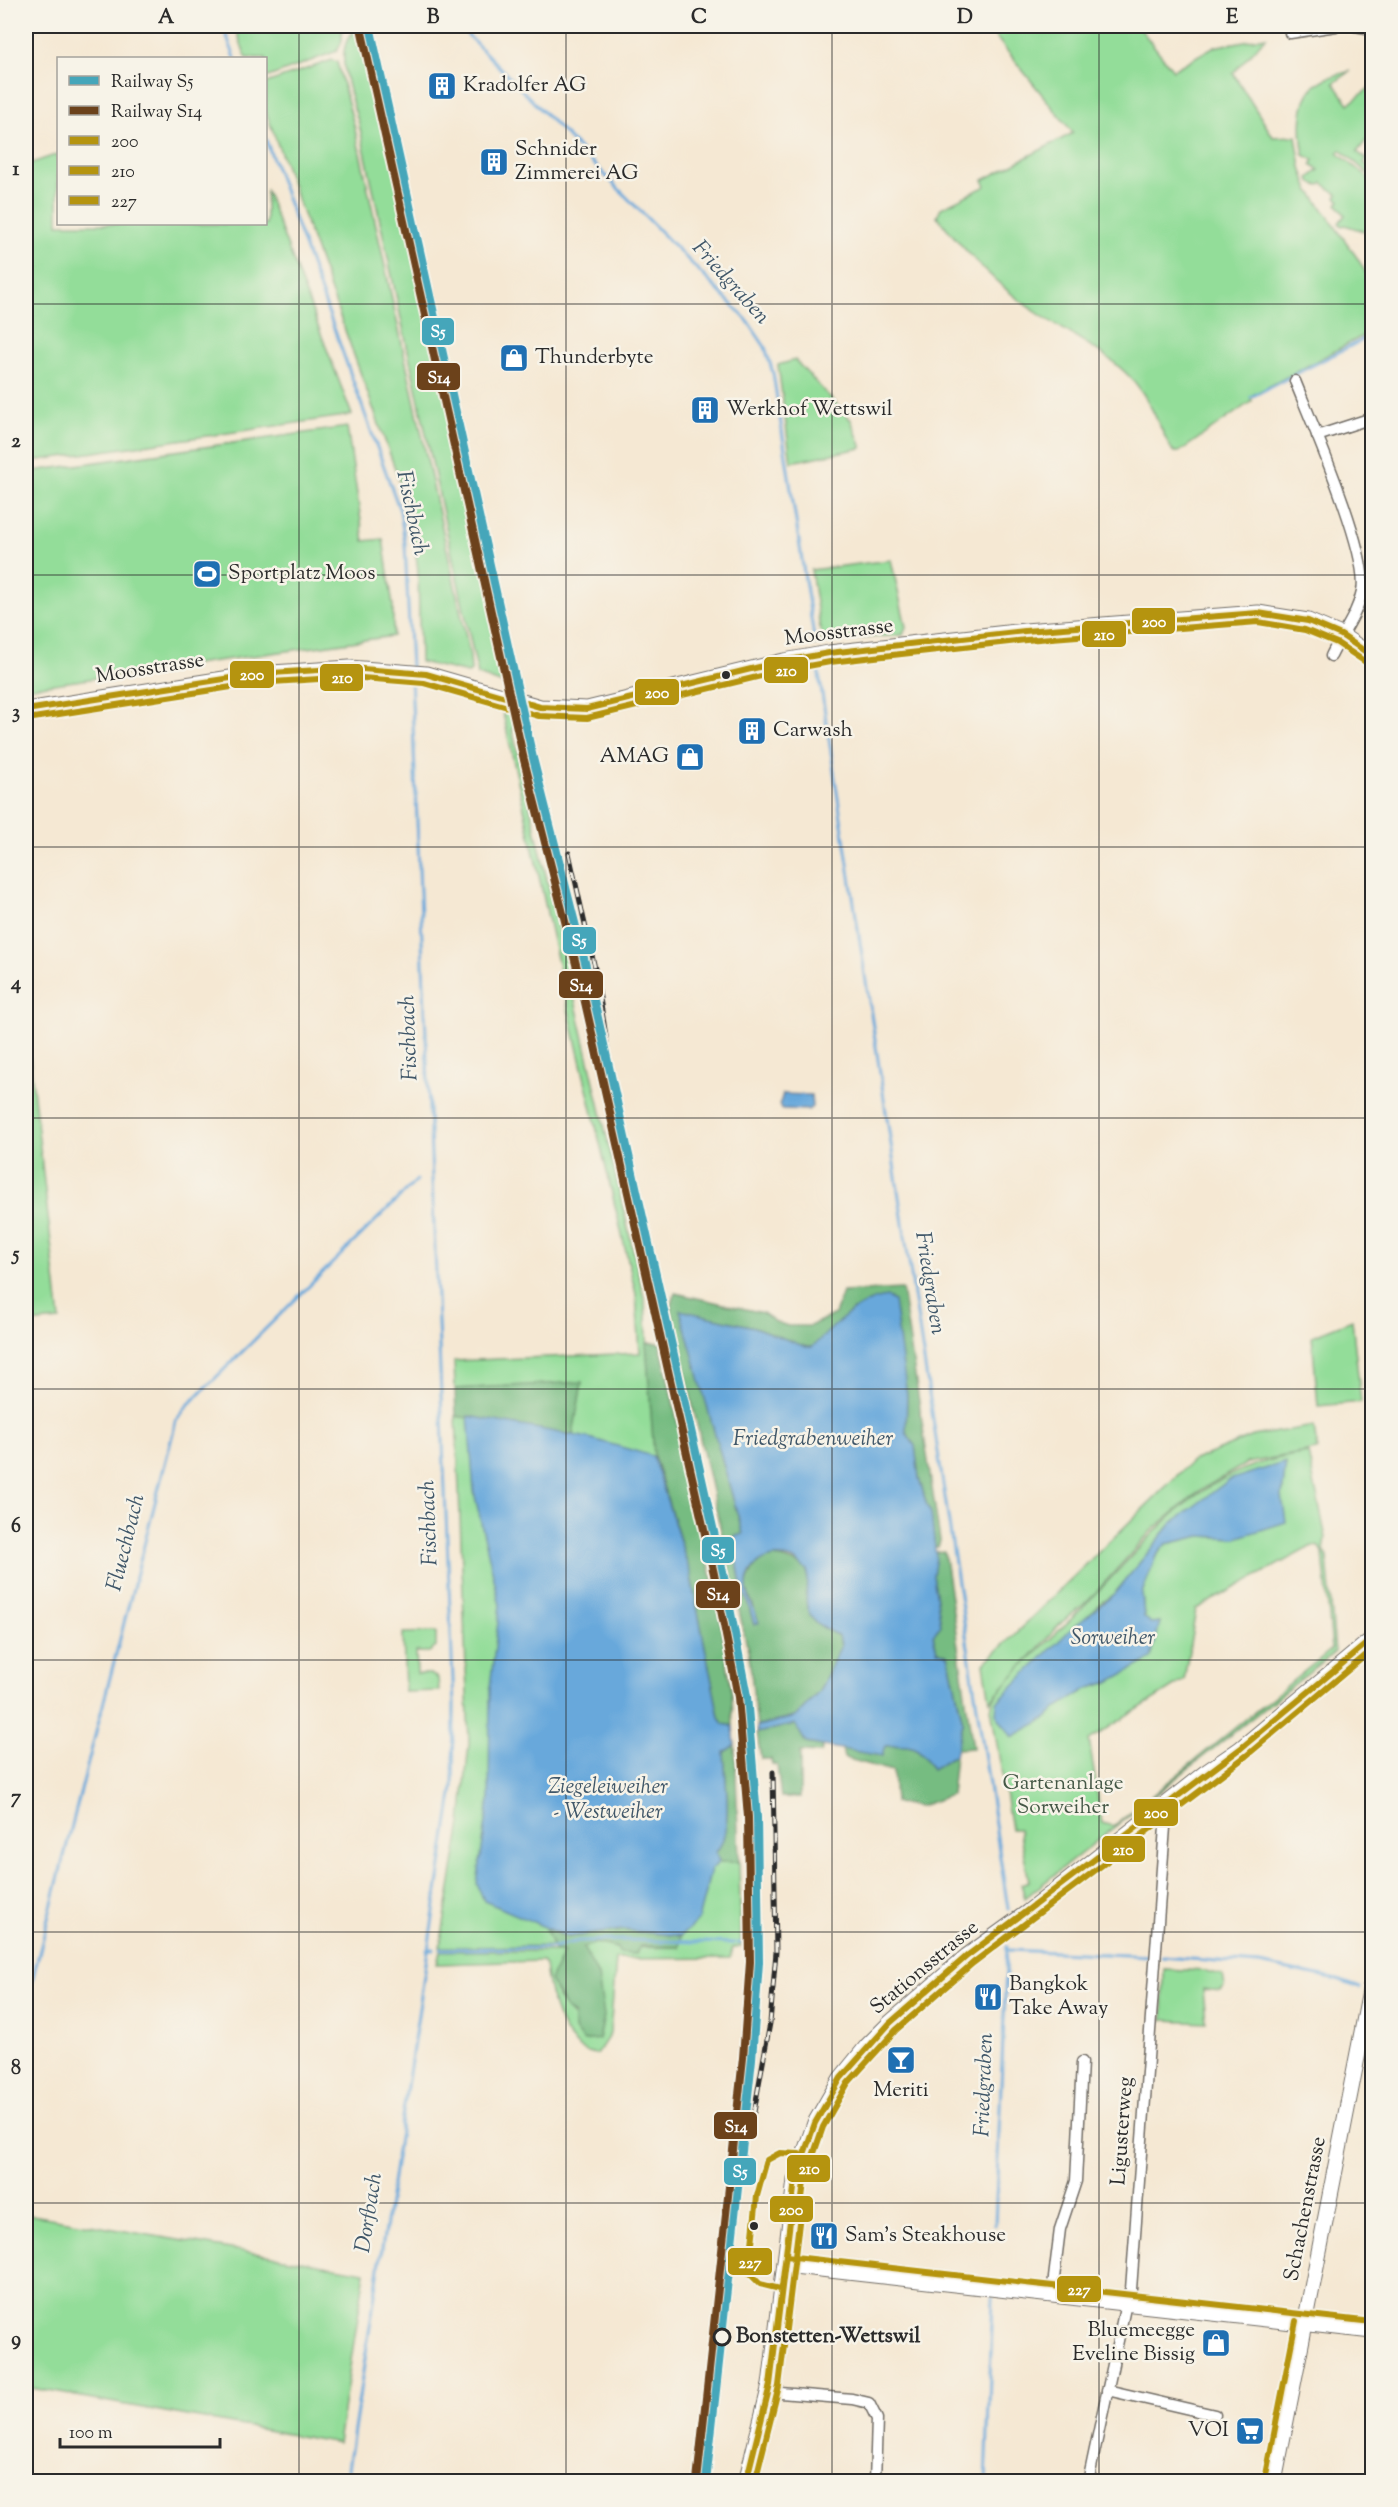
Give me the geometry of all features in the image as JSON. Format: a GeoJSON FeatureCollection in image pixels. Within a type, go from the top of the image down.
{"type":"FeatureCollection","features":[{"type":"Feature","properties":{"kind":"main road","name":"Moosstrasse"},"geometry":{"type":"LineString","coordinates":[[26,710],[277,672],[350,668],[422,673],[451,679],[540,707],[567,710],[602,707],[794,659],[1025,631],[1258,613],[1308,621],[1341,635],[1372,656]]}},
{"type":"Feature","properties":{"kind":"main road","name":"Stationsstrasse"},"geometry":{"type":"LineString","coordinates":[[746,2481],[769,2392],[795,2180],[803,2154],[826,2101],[854,2061],[890,2023],[967,1956],[1240,1749],[1372,1639]]}},
{"type":"Feature","properties":{"kind":"main road","name":"Schachenstrasse"},"geometry":{"type":"LineString","coordinates":[[1274,2481],[1372,1981]]}},
{"type":"Feature","properties":{"kind":"main road"},"geometry":{"type":"LineString","coordinates":[[785,2265],[1372,2331]]}},
{"type":"Feature","properties":{"kind":"street"},"geometry":{"type":"LineString","coordinates":[[1290,33],[1336,26]]}},
{"type":"Feature","properties":{"kind":"street"},"geometry":{"type":"LineString","coordinates":[[1355,26],[1372,29]]}},
{"type":"Feature","properties":{"kind":"street"},"geometry":{"type":"LineString","coordinates":[[1295,381],[1317,436],[1363,570],[1363,588],[1357,612],[1349,627],[1341,635],[1331,656]]}},
{"type":"Feature","properties":{"kind":"street"},"geometry":{"type":"LineString","coordinates":[[1317,436],[1372,418]]}},
{"type":"Feature","properties":{"kind":"street","name":"Ligusterweg"},"geometry":{"type":"LineString","coordinates":[[1088,2481],[1128,2303],[1165,1827],[1156,1811]]}},
{"type":"Feature","properties":{"kind":"street"},"geometry":{"type":"LineString","coordinates":[[1052,2294],[1060,2229],[1076,2181],[1082,2062]]}},
{"type":"Feature","properties":{"kind":"street"},"geometry":{"type":"LineString","coordinates":[[1107,2390],[1215,2415]]}},
{"type":"Feature","properties":{"kind":"street"},"geometry":{"type":"LineString","coordinates":[[769,2392],[852,2398],[869,2403],[877,2419],[875,2481]]}},
{"type":"Feature","properties":{"kind":"green space"},"geometry":{"type":"Polygon","coordinates":[[[235,26],[342,26],[342,41],[337,51],[267,78],[267,57],[246,57],[235,26]]]}},
{"type":"Feature","properties":{"kind":"green space"},"geometry":{"type":"Polygon","coordinates":[[[987,26],[1138,26],[1173,70],[1213,47],[1266,37],[1233,73],[1273,137],[1296,136],[1301,167],[1308,188],[1358,259],[1372,284],[1372,331],[1251,396],[1252,401],[1179,452],[1173,452],[1149,404],[1137,385],[1120,367],[1098,350],[1039,314],[1010,293],[971,256],[937,216],[941,208],[986,186],[983,180],[1073,133],[987,26]]]}},
{"type":"Feature","properties":{"kind":"green space"},"geometry":{"type":"Polygon","coordinates":[[[362,28],[514,685],[511,687],[478,675],[359,124],[345,71],[346,44],[352,34],[362,28]]]}},
{"type":"Feature","properties":{"kind":"green space"},"geometry":{"type":"Polygon","coordinates":[[[332,60],[337,62],[354,125],[470,655],[471,671],[468,673],[420,662],[418,571],[410,510],[267,115],[267,83],[332,60]]]}},
{"type":"Feature","properties":{"kind":"green space"},"geometry":{"type":"Polygon","coordinates":[[[1351,71],[1334,83],[1349,104],[1372,86],[1372,140],[1369,137],[1357,152],[1367,159],[1364,163],[1372,169],[1372,177],[1341,150],[1338,153],[1372,181],[1372,230],[1369,233],[1342,226],[1339,223],[1345,215],[1337,204],[1340,201],[1336,197],[1338,195],[1323,183],[1319,186],[1311,182],[1309,178],[1319,170],[1311,165],[1314,160],[1304,155],[1303,146],[1301,126],[1307,96],[1324,80],[1351,71]]]}},
{"type":"Feature","properties":{"kind":"green space"},"geometry":{"type":"Polygon","coordinates":[[[57,154],[57,225],[267,225],[267,193],[352,415],[26,462],[26,165],[57,154]]]}},
{"type":"Feature","properties":{"kind":"green space"},"geometry":{"type":"Polygon","coordinates":[[[795,360],[851,420],[862,448],[791,462],[778,365],[795,360]]]}},
{"type":"Feature","properties":{"kind":"green space","name":"Sportplatz Moos"},"geometry":{"type":"Polygon","coordinates":[[[347,427],[364,541],[383,539],[393,606],[393,636],[26,688],[26,472],[347,427]]]}},
{"type":"Feature","properties":{"kind":"green space"},"geometry":{"type":"Polygon","coordinates":[[[891,560],[906,627],[903,635],[822,641],[811,570],[891,560]]]}},
{"type":"Feature","properties":{"kind":"green space","name":"Ziegeleiweiher - Westweiher"},"geometry":{"type":"Polygon","coordinates":[[[500,700],[518,706],[521,727],[512,729],[645,1302],[649,1370],[736,1862],[739,1862],[741,1947],[733,1947],[730,1958],[616,1959],[610,2034],[597,2054],[585,2051],[574,2043],[566,2032],[553,2004],[545,1965],[542,1961],[437,1964],[440,1951],[564,1951],[551,1980],[557,1996],[576,2020],[598,1976],[582,1947],[597,1943],[617,1948],[679,1947],[680,1938],[550,1940],[552,1946],[440,1947],[461,1823],[469,1743],[456,1416],[462,1416],[461,1389],[455,1389],[454,1361],[640,1353],[636,1294],[572,1026],[500,700]]]}},
{"type":"Feature","properties":{"kind":"green space"},"geometry":{"type":"Polygon","coordinates":[[[26,1027],[60,1320],[26,1323],[26,1027]]]}},
{"type":"Feature","properties":{"kind":"green space"},"geometry":{"type":"Polygon","coordinates":[[[902,1289],[940,1541],[938,1547],[934,1547],[931,1513],[919,1478],[915,1446],[906,1432],[907,1395],[853,1310],[812,1347],[806,1347],[754,1327],[681,1311],[743,1534],[733,1537],[742,1590],[747,1599],[754,1625],[754,1608],[747,1587],[749,1578],[757,1565],[764,1560],[786,1559],[807,1570],[808,1611],[818,1624],[839,1636],[841,1646],[819,1692],[795,1717],[757,1726],[749,1655],[671,1309],[675,1293],[763,1313],[776,1322],[788,1326],[810,1326],[835,1314],[843,1292],[902,1289]]]}},
{"type":"Feature","properties":{"kind":"green space"},"geometry":{"type":"Polygon","coordinates":[[[1352,1320],[1361,1402],[1318,1406],[1312,1336],[1352,1320]]]}},
{"type":"Feature","properties":{"kind":"green space"},"geometry":{"type":"Polygon","coordinates":[[[646,1343],[660,1343],[718,1605],[732,1693],[733,1726],[723,1724],[719,1717],[690,1572],[654,1456],[646,1343]]]}},
{"type":"Feature","properties":{"kind":"green space"},"geometry":{"type":"Polygon","coordinates":[[[582,1382],[573,1435],[456,1416],[455,1389],[582,1382]]]}},
{"type":"Feature","properties":{"kind":"green space"},"geometry":{"type":"Polygon","coordinates":[[[1314,1426],[1317,1450],[1247,1463],[1202,1489],[1152,1530],[1089,1600],[1062,1622],[990,1701],[984,1664],[1192,1461],[1253,1436],[1314,1426]]]}},
{"type":"Feature","properties":{"kind":"green space","name":"Gartenanlage Sorweiher"},"geometry":{"type":"Polygon","coordinates":[[[1308,1453],[1326,1538],[1324,1551],[1327,1557],[1335,1652],[1025,1898],[1021,1884],[1029,1881],[1019,1829],[1011,1829],[991,1708],[993,1700],[1026,1662],[1183,1505],[1209,1487],[1237,1472],[1270,1460],[1308,1453]],[[1286,1463],[1172,1523],[1115,1593],[1102,1602],[997,1702],[1047,1718],[1057,1707],[1087,1689],[1109,1682],[1160,1622],[1151,1623],[1144,1617],[1142,1593],[1156,1556],[1166,1544],[1201,1536],[1236,1538],[1282,1496],[1286,1463]],[[1312,1546],[1196,1609],[1184,1680],[1089,1740],[1102,1823],[1112,1826],[1118,1823],[1332,1649],[1323,1553],[1320,1547],[1312,1546]]]}},
{"type":"Feature","properties":{"kind":"green space"},"geometry":{"type":"Polygon","coordinates":[[[944,1551],[973,1748],[956,1749],[963,1723],[948,1655],[937,1651],[933,1635],[941,1625],[933,1575],[935,1552],[944,1551]]]}},
{"type":"Feature","properties":{"kind":"green space"},"geometry":{"type":"Polygon","coordinates":[[[436,1632],[436,1647],[429,1652],[416,1652],[417,1674],[430,1674],[438,1678],[439,1691],[405,1692],[403,1633],[436,1632]]]}},
{"type":"Feature","properties":{"kind":"green space"},"geometry":{"type":"Polygon","coordinates":[[[795,1723],[806,1743],[823,1746],[821,1753],[800,1752],[800,1797],[781,1797],[777,1765],[772,1764],[771,1759],[761,1759],[757,1733],[795,1723]]]}},
{"type":"Feature","properties":{"kind":"green space"},"geometry":{"type":"Polygon","coordinates":[[[735,1745],[739,1862],[719,1862],[716,1852],[722,1843],[727,1819],[724,1752],[735,1745]]]}},
{"type":"Feature","properties":{"kind":"green space"},"geometry":{"type":"Polygon","coordinates":[[[908,1745],[924,1753],[932,1769],[955,1755],[951,1795],[921,1806],[895,1803],[893,1771],[844,1758],[842,1749],[882,1756],[884,1746],[908,1745]]]}},
{"type":"Feature","properties":{"kind":"green space"},"geometry":{"type":"Polygon","coordinates":[[[546,1930],[568,1937],[623,1930],[681,1936],[679,1947],[640,1946],[636,1954],[619,1953],[617,1948],[597,1943],[583,1947],[598,1976],[604,2016],[599,2039],[584,2041],[574,2030],[574,2014],[567,2010],[550,1980],[564,1951],[554,1950],[546,1930]]]}},
{"type":"Feature","properties":{"kind":"green space"},"geometry":{"type":"Polygon","coordinates":[[[1164,1969],[1206,1971],[1222,1975],[1224,1987],[1221,1991],[1203,1989],[1206,2022],[1163,2020],[1164,1969]]]}},
{"type":"Feature","properties":{"kind":"green space"},"geometry":{"type":"Polygon","coordinates":[[[26,2214],[365,2272],[338,2443],[26,2387],[26,2214]]]}},
{"type":"Feature","properties":{"kind":"water"},"geometry":{"type":"Polygon","coordinates":[[[783,1094],[811,1095],[812,1107],[808,1110],[782,1109],[780,1103],[783,1094]]]}},
{"type":"Feature","properties":{"kind":"water","name":"Friedgrabenweiher"},"geometry":{"type":"Polygon","coordinates":[[[887,1297],[894,1301],[907,1395],[906,1432],[915,1446],[919,1478],[931,1513],[936,1557],[933,1575],[941,1625],[933,1635],[937,1651],[948,1655],[963,1723],[955,1755],[932,1769],[919,1751],[908,1746],[885,1746],[882,1756],[806,1743],[795,1724],[757,1733],[757,1726],[795,1717],[819,1692],[841,1645],[839,1636],[817,1623],[808,1611],[807,1570],[794,1560],[784,1557],[762,1561],[751,1572],[747,1590],[759,1623],[754,1625],[747,1599],[742,1590],[733,1537],[743,1534],[680,1310],[754,1327],[806,1347],[812,1347],[855,1309],[876,1299],[887,1297]]]}},
{"type":"Feature","properties":{"kind":"water","name":"Ziegeleiweiher - Westweiher"},"geometry":{"type":"Polygon","coordinates":[[[468,1416],[589,1438],[653,1456],[690,1572],[719,1717],[723,1724],[733,1726],[735,1745],[724,1752],[727,1818],[722,1843],[716,1852],[719,1862],[711,1870],[698,1920],[681,1936],[623,1930],[568,1937],[484,1901],[477,1884],[489,1800],[490,1687],[500,1605],[474,1492],[468,1416]]]}},
{"type":"Feature","properties":{"kind":"water","name":"Sorweiher"},"geometry":{"type":"Polygon","coordinates":[[[1286,1462],[1282,1496],[1286,1522],[1236,1538],[1201,1536],[1166,1544],[1156,1556],[1142,1593],[1144,1617],[1151,1623],[1160,1622],[1151,1659],[1109,1682],[1087,1689],[1058,1707],[1047,1718],[1012,1737],[996,1714],[997,1702],[1069,1631],[1115,1593],[1172,1523],[1229,1480],[1286,1462]]]}},
{"type":"Feature","properties":{"kind":"waterway","name":"Fischbach"},"geometry":{"type":"LineString","coordinates":[[223,26],[235,57]]}},
{"type":"Feature","properties":{"kind":"waterway","name":"Friedgraben"},"geometry":{"type":"LineString","coordinates":[[459,26],[747,320],[765,347],[773,373],[815,644]]}},
{"type":"Feature","properties":{"kind":"waterway","name":"Fischbach"},"geometry":{"type":"LineString","coordinates":[[267,143],[400,511],[405,543],[411,668]]}},
{"type":"Feature","properties":{"kind":"waterway"},"geometry":{"type":"LineString","coordinates":[[1251,397],[1372,335]]}},
{"type":"Feature","properties":{"kind":"waterway","name":"Friedgraben"},"geometry":{"type":"LineString","coordinates":[[817,661],[1008,1909]]}},
{"type":"Feature","properties":{"kind":"waterway","name":"Fischbach"},"geometry":{"type":"LineString","coordinates":[[346,2482],[453,1788],[454,1705],[411,677]]}},
{"type":"Feature","properties":{"kind":"waterway","name":"Fluechbach"},"geometry":{"type":"LineString","coordinates":[[26,2004],[176,1421],[187,1406],[417,1180]]}},
{"type":"Feature","properties":{"kind":"waterway","name":"Fischbach"},"geometry":{"type":"LineString","coordinates":[[441,1949],[549,1948],[579,1941],[625,1940],[734,1943]]}},
{"type":"Feature","properties":{"kind":"waterway","name":"Friedgraben"},"geometry":{"type":"LineString","coordinates":[[995,2225],[1007,1946]]}},
{"type":"Feature","properties":{"kind":"waterway","name":"Dorfbach"},"geometry":{"type":"LineString","coordinates":[[427,1949],[434,1949]]}},
{"type":"Feature","properties":{"kind":"waterway"},"geometry":{"type":"LineString","coordinates":[[1007,1950],[1151,1956]]}},
{"type":"Feature","properties":{"kind":"waterway"},"geometry":{"type":"LineString","coordinates":[[1162,1957],[1259,1964],[1338,1980],[1360,1988]]}},
{"type":"Feature","properties":{"kind":"waterway","name":"Friedgraben"},"geometry":{"type":"LineString","coordinates":[[986,2482],[993,2297]]}},
{"type":"Feature","properties":{"kind":"railway"},"geometry":{"type":"LineString","coordinates":[[569,853],[596,973],[618,1112]]}},
{"type":"Feature","properties":{"kind":"railway"},"geometry":{"type":"LineString","coordinates":[[754,2112],[770,2023],[776,1952],[773,1772]]}},
{"type":"Feature","properties":{"kind":"rail line","name":"S5"},"geometry":{"type":"LineString","coordinates":[[370,26],[533,758],[589,978],[723,1572],[747,1696],[757,1817],[759,1962],[752,2059],[706,2482]]}},
{"type":"Feature","properties":{"kind":"rail line","name":"S14"},"geometry":{"type":"LineString","coordinates":[[361,28],[524,760],[580,980],[714,1574],[738,1697],[748,1817],[750,1962],[743,2058],[697,2481]]}},
{"type":"Feature","properties":{"kind":"transit line","name":"200"},"geometry":{"type":"LineString","coordinates":[[26,710],[256,674],[350,668],[426,674],[540,707],[587,709],[784,661],[829,653],[1025,631],[1258,613],[1308,621],[1341,635],[1372,656]]}},
{"type":"Feature","properties":{"kind":"transit line","name":"210"},"geometry":{"type":"LineString","coordinates":[[27,719],[257,683],[350,677],[424,683],[539,716],[587,718],[786,670],[830,662],[1026,640],[1258,622],[1305,630],[1337,643],[1367,663]]}},
{"type":"Feature","properties":{"kind":"transit line","name":"200"},"geometry":{"type":"LineString","coordinates":[[746,2482],[770,2385],[795,2180],[815,2123],[841,2078],[890,2023],[967,1956],[1240,1749],[1372,1639]]}},
{"type":"Feature","properties":{"kind":"transit line","name":"210"},"geometry":{"type":"LineString","coordinates":[[755,2482],[779,2386],[804,2182],[823,2127],[848,2083],[896,2030],[973,1963],[1246,1756],[1372,1650]]}},
{"type":"Feature","properties":{"kind":"transit line","name":"227"},"geometry":{"type":"LineString","coordinates":[[780,2289],[760,2284],[749,2273],[757,2196],[767,2160],[780,2153],[799,2154]]}},
{"type":"Feature","properties":{"kind":"transit line","name":"227"},"geometry":{"type":"LineString","coordinates":[[786,2256],[1372,2322]]}},
{"type":"Feature","properties":{"kind":"transit line","name":"227"},"geometry":{"type":"LineString","coordinates":[[1265,2480],[1296,2321]]}},
{"type":"Feature","properties":{"kind":"place","name":"Kradolfer AG"},"geometry":{"type":"Point","coordinates":[442,86]}},
{"type":"Feature","properties":{"kind":"place","name":"Schnider Zimmerei AG"},"geometry":{"type":"Point","coordinates":[494,162]}},
{"type":"Feature","properties":{"kind":"place","name":"Thunderbyte"},"geometry":{"type":"Point","coordinates":[514,358]}},
{"type":"Feature","properties":{"kind":"place","name":"Werkhof Wettswil"},"geometry":{"type":"Point","coordinates":[705,410]}},
{"type":"Feature","properties":{"kind":"place","name":"Sportplatz Moos"},"geometry":{"type":"Point","coordinates":[207,574]}},
{"type":"Feature","properties":{"kind":"place","name":"Carwash"},"geometry":{"type":"Point","coordinates":[752,731]}},
{"type":"Feature","properties":{"kind":"place","name":"AMAG"},"geometry":{"type":"Point","coordinates":[690,757]}},
{"type":"Feature","properties":{"kind":"place","name":"Bangkok Take Away"},"geometry":{"type":"Point","coordinates":[988,1997]}},
{"type":"Feature","properties":{"kind":"place","name":"Meriti"},"geometry":{"type":"Point","coordinates":[901,2060]}},
{"type":"Feature","properties":{"kind":"place","name":"Sam's Steakhouse"},"geometry":{"type":"Point","coordinates":[824,2236]}},
{"type":"Feature","properties":{"kind":"place","name":"Bonstetten-Wettswil"},"geometry":{"type":"Point","coordinates":[722,2337]}},
{"type":"Feature","properties":{"kind":"place","name":"Bluemeegge Eveline Bissig"},"geometry":{"type":"Point","coordinates":[1216,2343]}},
{"type":"Feature","properties":{"kind":"place","name":"VOI"},"geometry":{"type":"Point","coordinates":[1250,2431]}}]}
